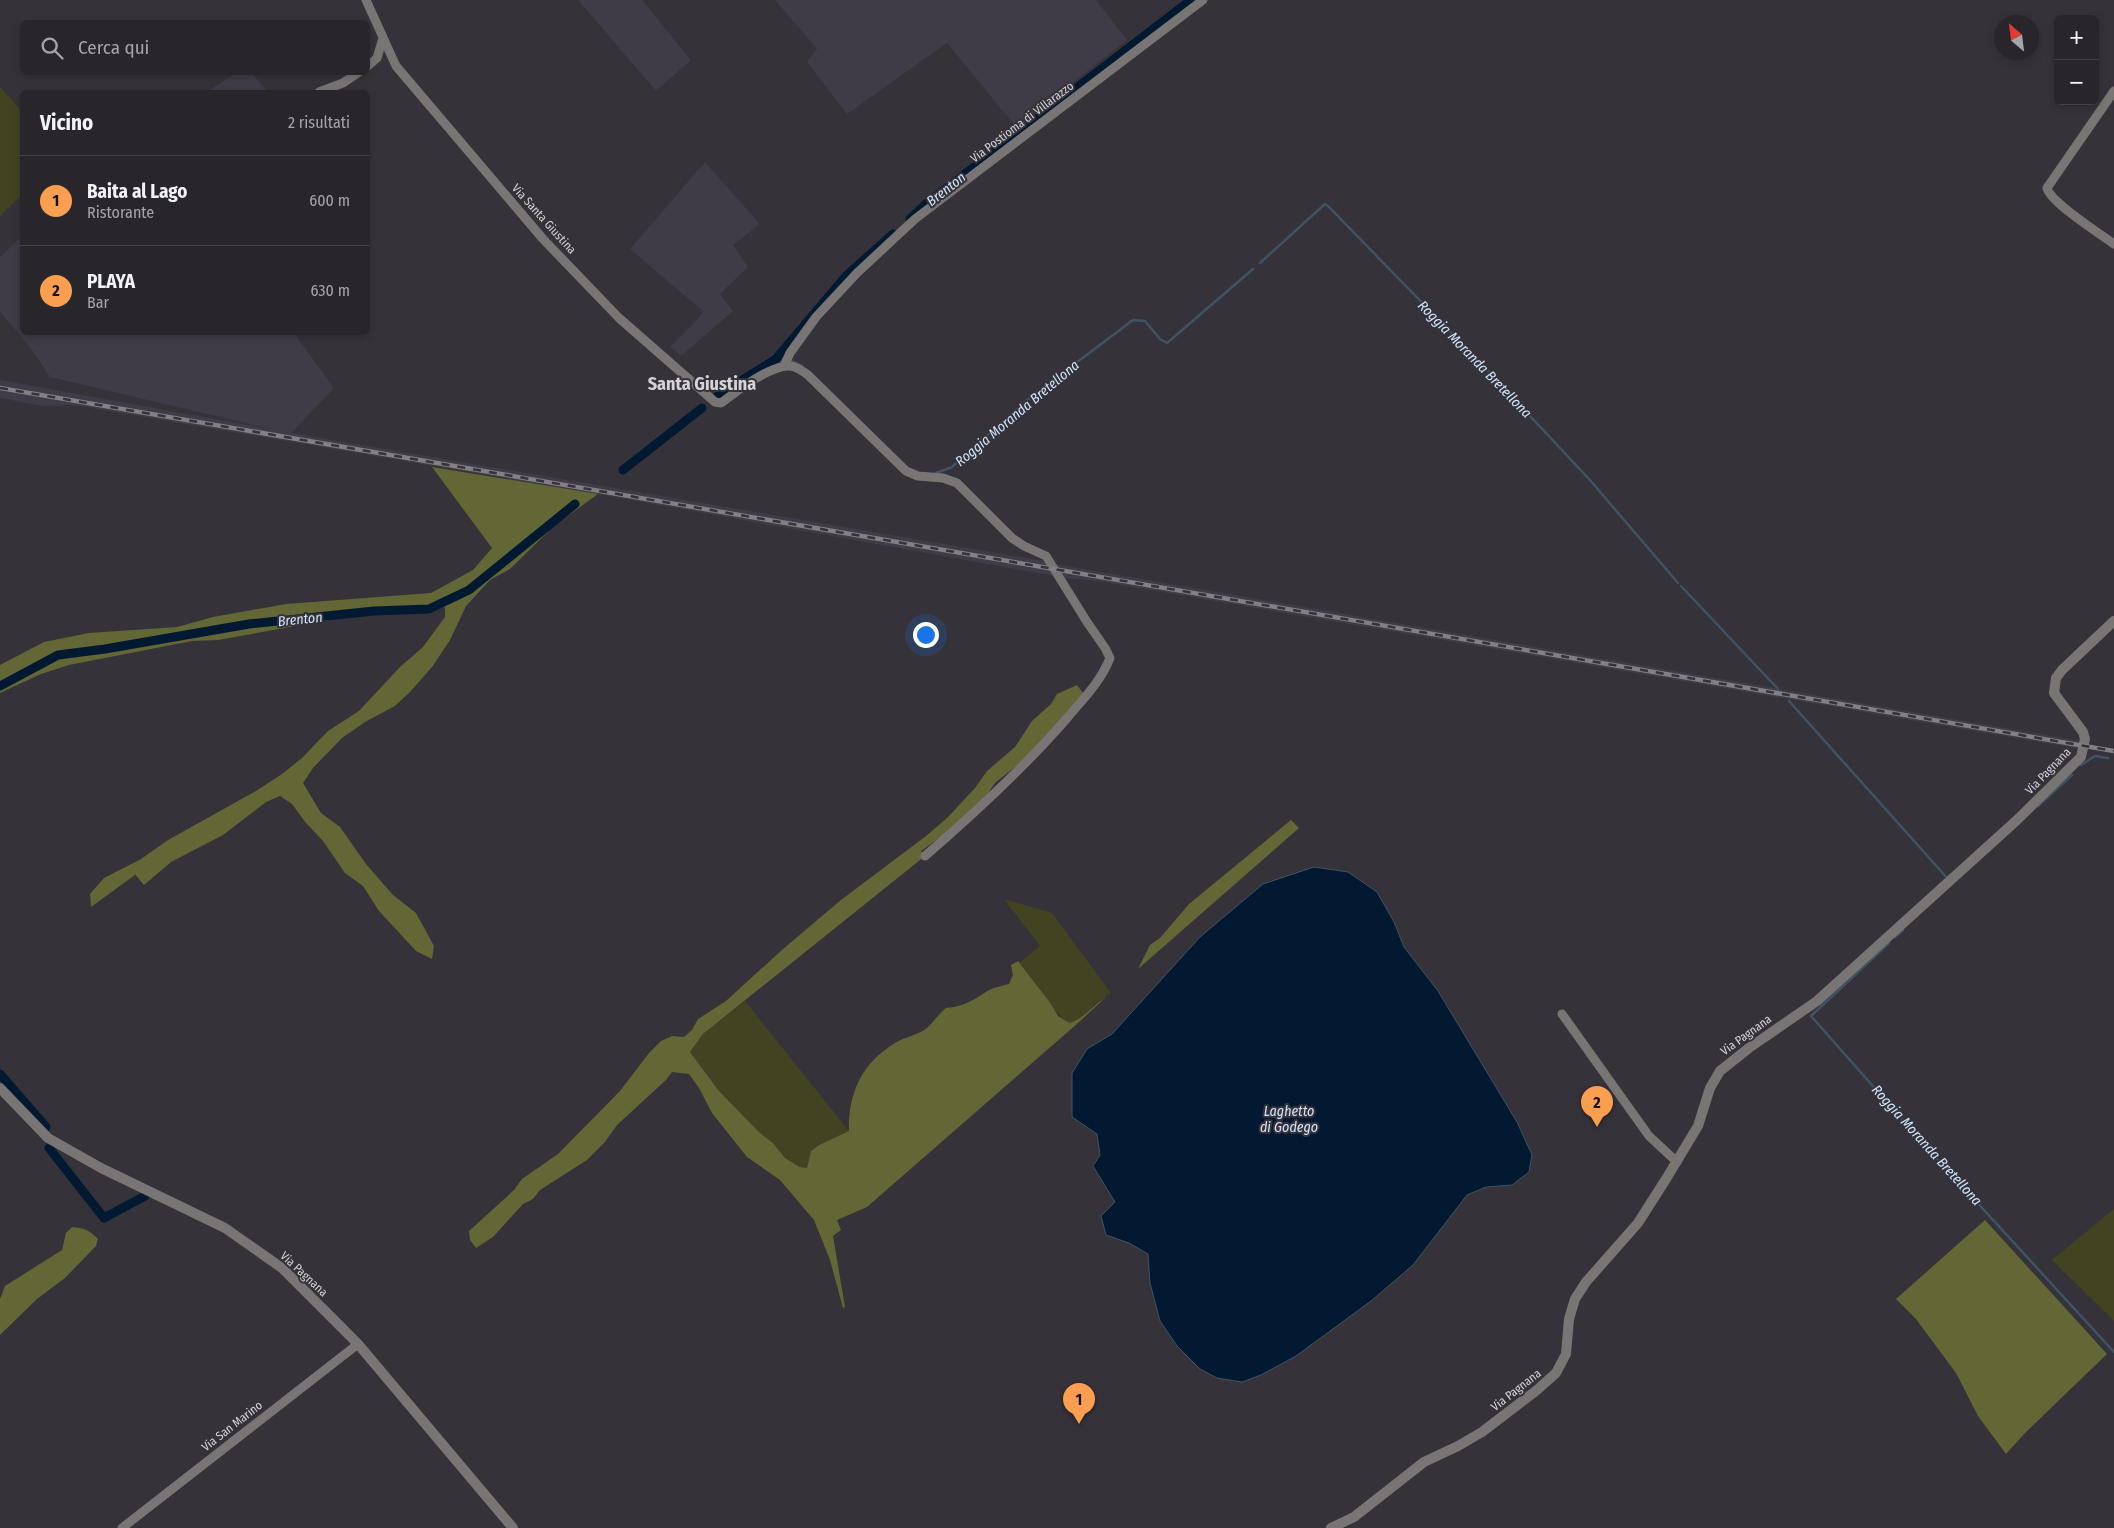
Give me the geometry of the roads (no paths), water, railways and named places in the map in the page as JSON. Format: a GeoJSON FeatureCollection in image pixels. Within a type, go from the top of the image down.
{"type":"FeatureCollection","features":[{"type":"Feature","properties":{"kind":"street","name":"Via Santa Giustina"},"geometry":{"type":"LineString","coordinates":[[366,0],[396,66],[543,239],[619,318],[717,403],[721,403],[754,380],[784,364]]}},
{"type":"Feature","properties":{"kind":"street","name":"Via Postioma di Villarazzo"},"geometry":{"type":"LineString","coordinates":[[784,364],[811,322],[845,284],[915,219],[1203,0]]}},
{"type":"Feature","properties":{"kind":"street"},"geometry":{"type":"LineString","coordinates":[[370,64],[377,58],[383,38]]}},
{"type":"Feature","properties":{"kind":"street"},"geometry":{"type":"LineString","coordinates":[[324,90],[343,83],[355,75]]}},
{"type":"Feature","properties":{"kind":"street"},"geometry":{"type":"LineString","coordinates":[[2114,91],[2111,103],[2047,188],[2053,197],[2071,213],[2114,244]]}},
{"type":"Feature","properties":{"kind":"street"},"geometry":{"type":"LineString","coordinates":[[784,364],[796,367],[808,375],[906,472],[918,476],[943,478],[957,483],[1012,538],[1046,556],[1110,658],[1098,682],[1044,745],[979,810],[925,856]]}},
{"type":"Feature","properties":{"kind":"street","name":"Via Pagnana"},"geometry":{"type":"LineString","coordinates":[[1331,1528],[1354,1516],[1424,1462],[1482,1432],[1556,1373],[1566,1354],[1569,1319],[1578,1295],[1586,1282],[1638,1223],[1698,1126],[1710,1088],[1720,1071],[1816,1001],[2017,820],[2081,757],[2085,740],[2083,732],[2058,701],[2054,693],[2056,678],[2062,670],[2114,621]]}},
{"type":"Feature","properties":{"kind":"street"},"geometry":{"type":"LineString","coordinates":[[1562,1014],[1649,1136],[1676,1162]]}},
{"type":"Feature","properties":{"kind":"street","name":"Via Pagnana"},"geometry":{"type":"LineString","coordinates":[[0,1088],[48,1138],[101,1168],[225,1228],[282,1268],[358,1344],[513,1528]]}},
{"type":"Feature","properties":{"kind":"street","name":"Via San Marino"},"geometry":{"type":"LineString","coordinates":[[122,1528],[358,1344]]}},
{"type":"Feature","properties":{"kind":"water","name":"Laghetto di Godego"},"geometry":{"type":"Polygon","coordinates":[[[1314,867],[1348,872],[1377,892],[1394,922],[1404,947],[1438,991],[1517,1122],[1532,1155],[1529,1172],[1512,1185],[1486,1187],[1467,1195],[1413,1265],[1371,1301],[1296,1356],[1261,1375],[1242,1382],[1217,1378],[1200,1369],[1177,1346],[1160,1321],[1150,1283],[1148,1254],[1129,1243],[1106,1235],[1101,1216],[1115,1202],[1093,1166],[1100,1155],[1097,1134],[1072,1117],[1072,1073],[1087,1049],[1112,1034],[1200,937],[1263,884],[1314,867]]]}},
{"type":"Feature","properties":{"kind":"waterway","name":"Brenton"},"geometry":{"type":"LineString","coordinates":[[910,219],[926,204],[1191,0]]}},
{"type":"Feature","properties":{"kind":"waterway","name":"Roggia Moranda Bretellona"},"geometry":{"type":"LineString","coordinates":[[1260,263],[1325,204],[1328,206],[1470,352],[1589,479],[1678,583]]}},
{"type":"Feature","properties":{"kind":"waterway","name":"Brenton"},"geometry":{"type":"LineString","coordinates":[[718,395],[776,359],[847,275],[893,234]]}},
{"type":"Feature","properties":{"kind":"waterway","name":"Roggia Moranda Bretellona"},"geometry":{"type":"LineString","coordinates":[[936,473],[952,467],[1032,396],[1133,320],[1145,321],[1160,339],[1167,343],[1253,269]]}},
{"type":"Feature","properties":{"kind":"waterway","name":"Roggia Moranda Bretellona"},"geometry":{"type":"LineString","coordinates":[[776,359],[784,358]]}},
{"type":"Feature","properties":{"kind":"waterway","name":"Roggia Moranda Bretellona"},"geometry":{"type":"LineString","coordinates":[[789,360],[802,366]]}},
{"type":"Feature","properties":{"kind":"waterway","name":"Brenton"},"geometry":{"type":"LineString","coordinates":[[623,470],[702,408]]}},
{"type":"Feature","properties":{"kind":"waterway","name":"Brenton"},"geometry":{"type":"LineString","coordinates":[[0,686],[58,655],[105,649],[249,624],[374,611],[429,609],[469,590],[575,504]]}},
{"type":"Feature","properties":{"kind":"waterway","name":"Roggia Moranda Bretellona"},"geometry":{"type":"LineString","coordinates":[[1681,586],[1778,689]]}},
{"type":"Feature","properties":{"kind":"waterway","name":"Roggia Moranda Bretellona"},"geometry":{"type":"LineString","coordinates":[[1789,701],[1948,879]]}},
{"type":"Feature","properties":{"kind":"waterway","name":"Roggia Moranda Bretellona"},"geometry":{"type":"LineString","coordinates":[[2081,765],[2095,756],[2108,758]]}},
{"type":"Feature","properties":{"kind":"waterway","name":"Roggia Moranda Bretellona"},"geometry":{"type":"LineString","coordinates":[[2038,806],[2072,775]]}},
{"type":"Feature","properties":{"kind":"waterway","name":"Roggia Moranda Bretellona"},"geometry":{"type":"LineString","coordinates":[[1895,937],[1903,930]]}},
{"type":"Feature","properties":{"kind":"waterway","name":"Roggia Moranda Bretellona"},"geometry":{"type":"LineString","coordinates":[[1889,943],[1811,1016],[1939,1161],[2114,1352]]}},
{"type":"Feature","properties":{"kind":"waterway"},"geometry":{"type":"LineString","coordinates":[[0,1074],[46,1127]]}},
{"type":"Feature","properties":{"kind":"waterway"},"geometry":{"type":"LineString","coordinates":[[49,1148],[104,1218],[145,1196]]}},
{"type":"Feature","properties":{"kind":"railway"},"geometry":{"type":"LineString","coordinates":[[0,388],[2114,751]]}},
{"type":"Feature","properties":{"kind":"place","name":"PLAYA"},"geometry":{"type":"Point","coordinates":[1597,1127]}},
{"type":"Feature","properties":{"kind":"place","name":"Baita al Lago"},"geometry":{"type":"Point","coordinates":[1079,1424]}},
{"type":"Feature","properties":{"kind":"district","name":"Santa Giustina"},"geometry":{"type":"Point","coordinates":[702,384]}}]}
